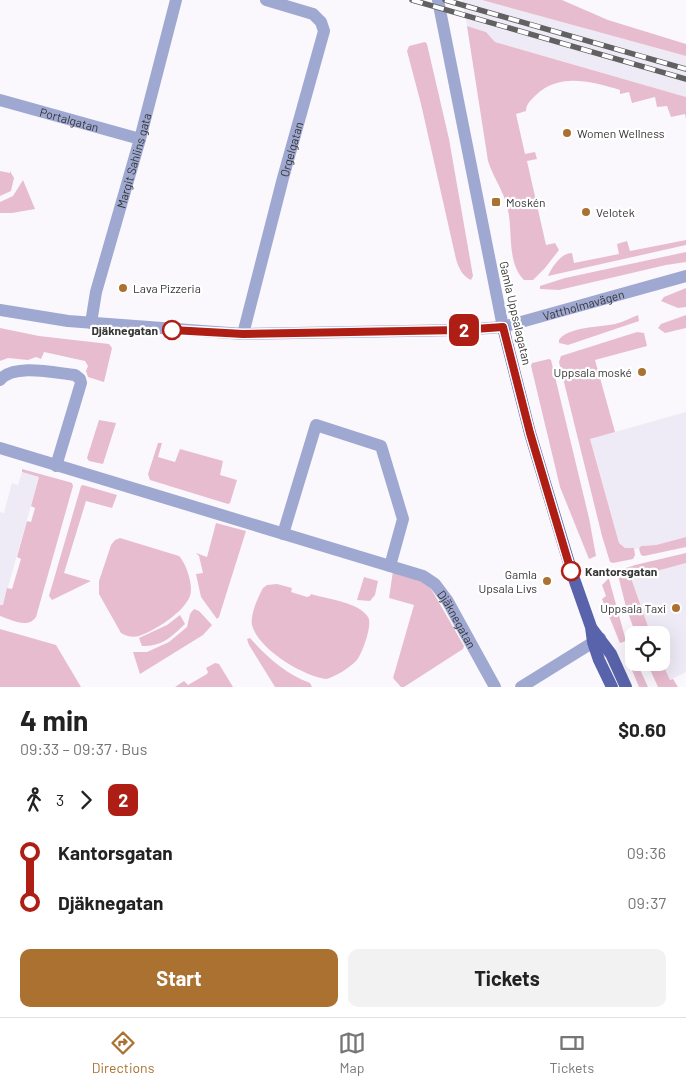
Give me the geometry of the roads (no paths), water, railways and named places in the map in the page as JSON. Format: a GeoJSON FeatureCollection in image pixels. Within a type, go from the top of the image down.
{"type":"FeatureCollection","features":[{"type":"Feature","properties":{"kind":"main road","name":"Gamla Uppsalagatan"},"geometry":{"type":"LineString","coordinates":[[503,327],[530,433],[572,573],[597,640],[610,654],[626,687]]}},
{"type":"Feature","properties":{"kind":"main road","name":"Gamla Uppsalagatan"},"geometry":{"type":"LineString","coordinates":[[597,640],[599,660],[612,687]]}},
{"type":"Feature","properties":{"kind":"street","name":"Margit Sahlins gata"},"geometry":{"type":"LineString","coordinates":[[91,324],[96,292],[140,139],[176,0]]}},
{"type":"Feature","properties":{"kind":"street","name":"Orgelgatan"},"geometry":{"type":"LineString","coordinates":[[243,334],[283,178],[324,31],[320,22],[313,14],[266,0]]}},
{"type":"Feature","properties":{"kind":"street","name":"Gamla Uppsalagatan"},"geometry":{"type":"LineString","coordinates":[[438,0],[503,327]]}},
{"type":"Feature","properties":{"kind":"street","name":"Portalgatan"},"geometry":{"type":"LineString","coordinates":[[0,100],[140,139]]}},
{"type":"Feature","properties":{"kind":"street","name":"Vattholmavägen"},"geometry":{"type":"LineString","coordinates":[[0,310],[91,324],[243,334],[460,330],[503,327],[686,276]]}},
{"type":"Feature","properties":{"kind":"street"},"geometry":{"type":"LineString","coordinates":[[0,380],[10,372],[22,371],[75,375],[80,379],[81,383],[56,466]]}},
{"type":"Feature","properties":{"kind":"street"},"geometry":{"type":"LineString","coordinates":[[283,534],[316,425],[381,446],[403,519],[390,566]]}},
{"type":"Feature","properties":{"kind":"street","name":"Djäknegatan"},"geometry":{"type":"LineString","coordinates":[[0,448],[423,576],[435,584],[454,610],[495,687]]}},
{"type":"Feature","properties":{"kind":"street"},"geometry":{"type":"LineString","coordinates":[[521,687],[597,640]]}},
{"type":"Feature","properties":{"kind":"railway"},"geometry":{"type":"LineString","coordinates":[[412,0],[686,79]]}},
{"type":"Feature","properties":{"kind":"railway"},"geometry":{"type":"LineString","coordinates":[[445,0],[686,69]]}},
{"type":"Feature","properties":{"kind":"place","name":"Women Wellness"},"geometry":{"type":"Point","coordinates":[567,133]}},
{"type":"Feature","properties":{"kind":"place","name":"Moskén"},"geometry":{"type":"Point","coordinates":[496,202]}},
{"type":"Feature","properties":{"kind":"place","name":"Velotek"},"geometry":{"type":"Point","coordinates":[586,212]}},
{"type":"Feature","properties":{"kind":"place","name":"Lava Pizzeria"},"geometry":{"type":"Point","coordinates":[123,288]}},
{"type":"Feature","properties":{"kind":"place","name":"Djäknegatan"},"geometry":{"type":"Point","coordinates":[172,330]}},
{"type":"Feature","properties":{"kind":"place","name":"Uppsala moské"},"geometry":{"type":"Point","coordinates":[642,372]}},
{"type":"Feature","properties":{"kind":"place","name":"Kantorsgatan"},"geometry":{"type":"Point","coordinates":[571,571]}},
{"type":"Feature","properties":{"kind":"place","name":"Gamla Upsala Livs"},"geometry":{"type":"Point","coordinates":[547,581]}},
{"type":"Feature","properties":{"kind":"place","name":"Uppsala Taxi"},"geometry":{"type":"Point","coordinates":[676,608]}}]}
